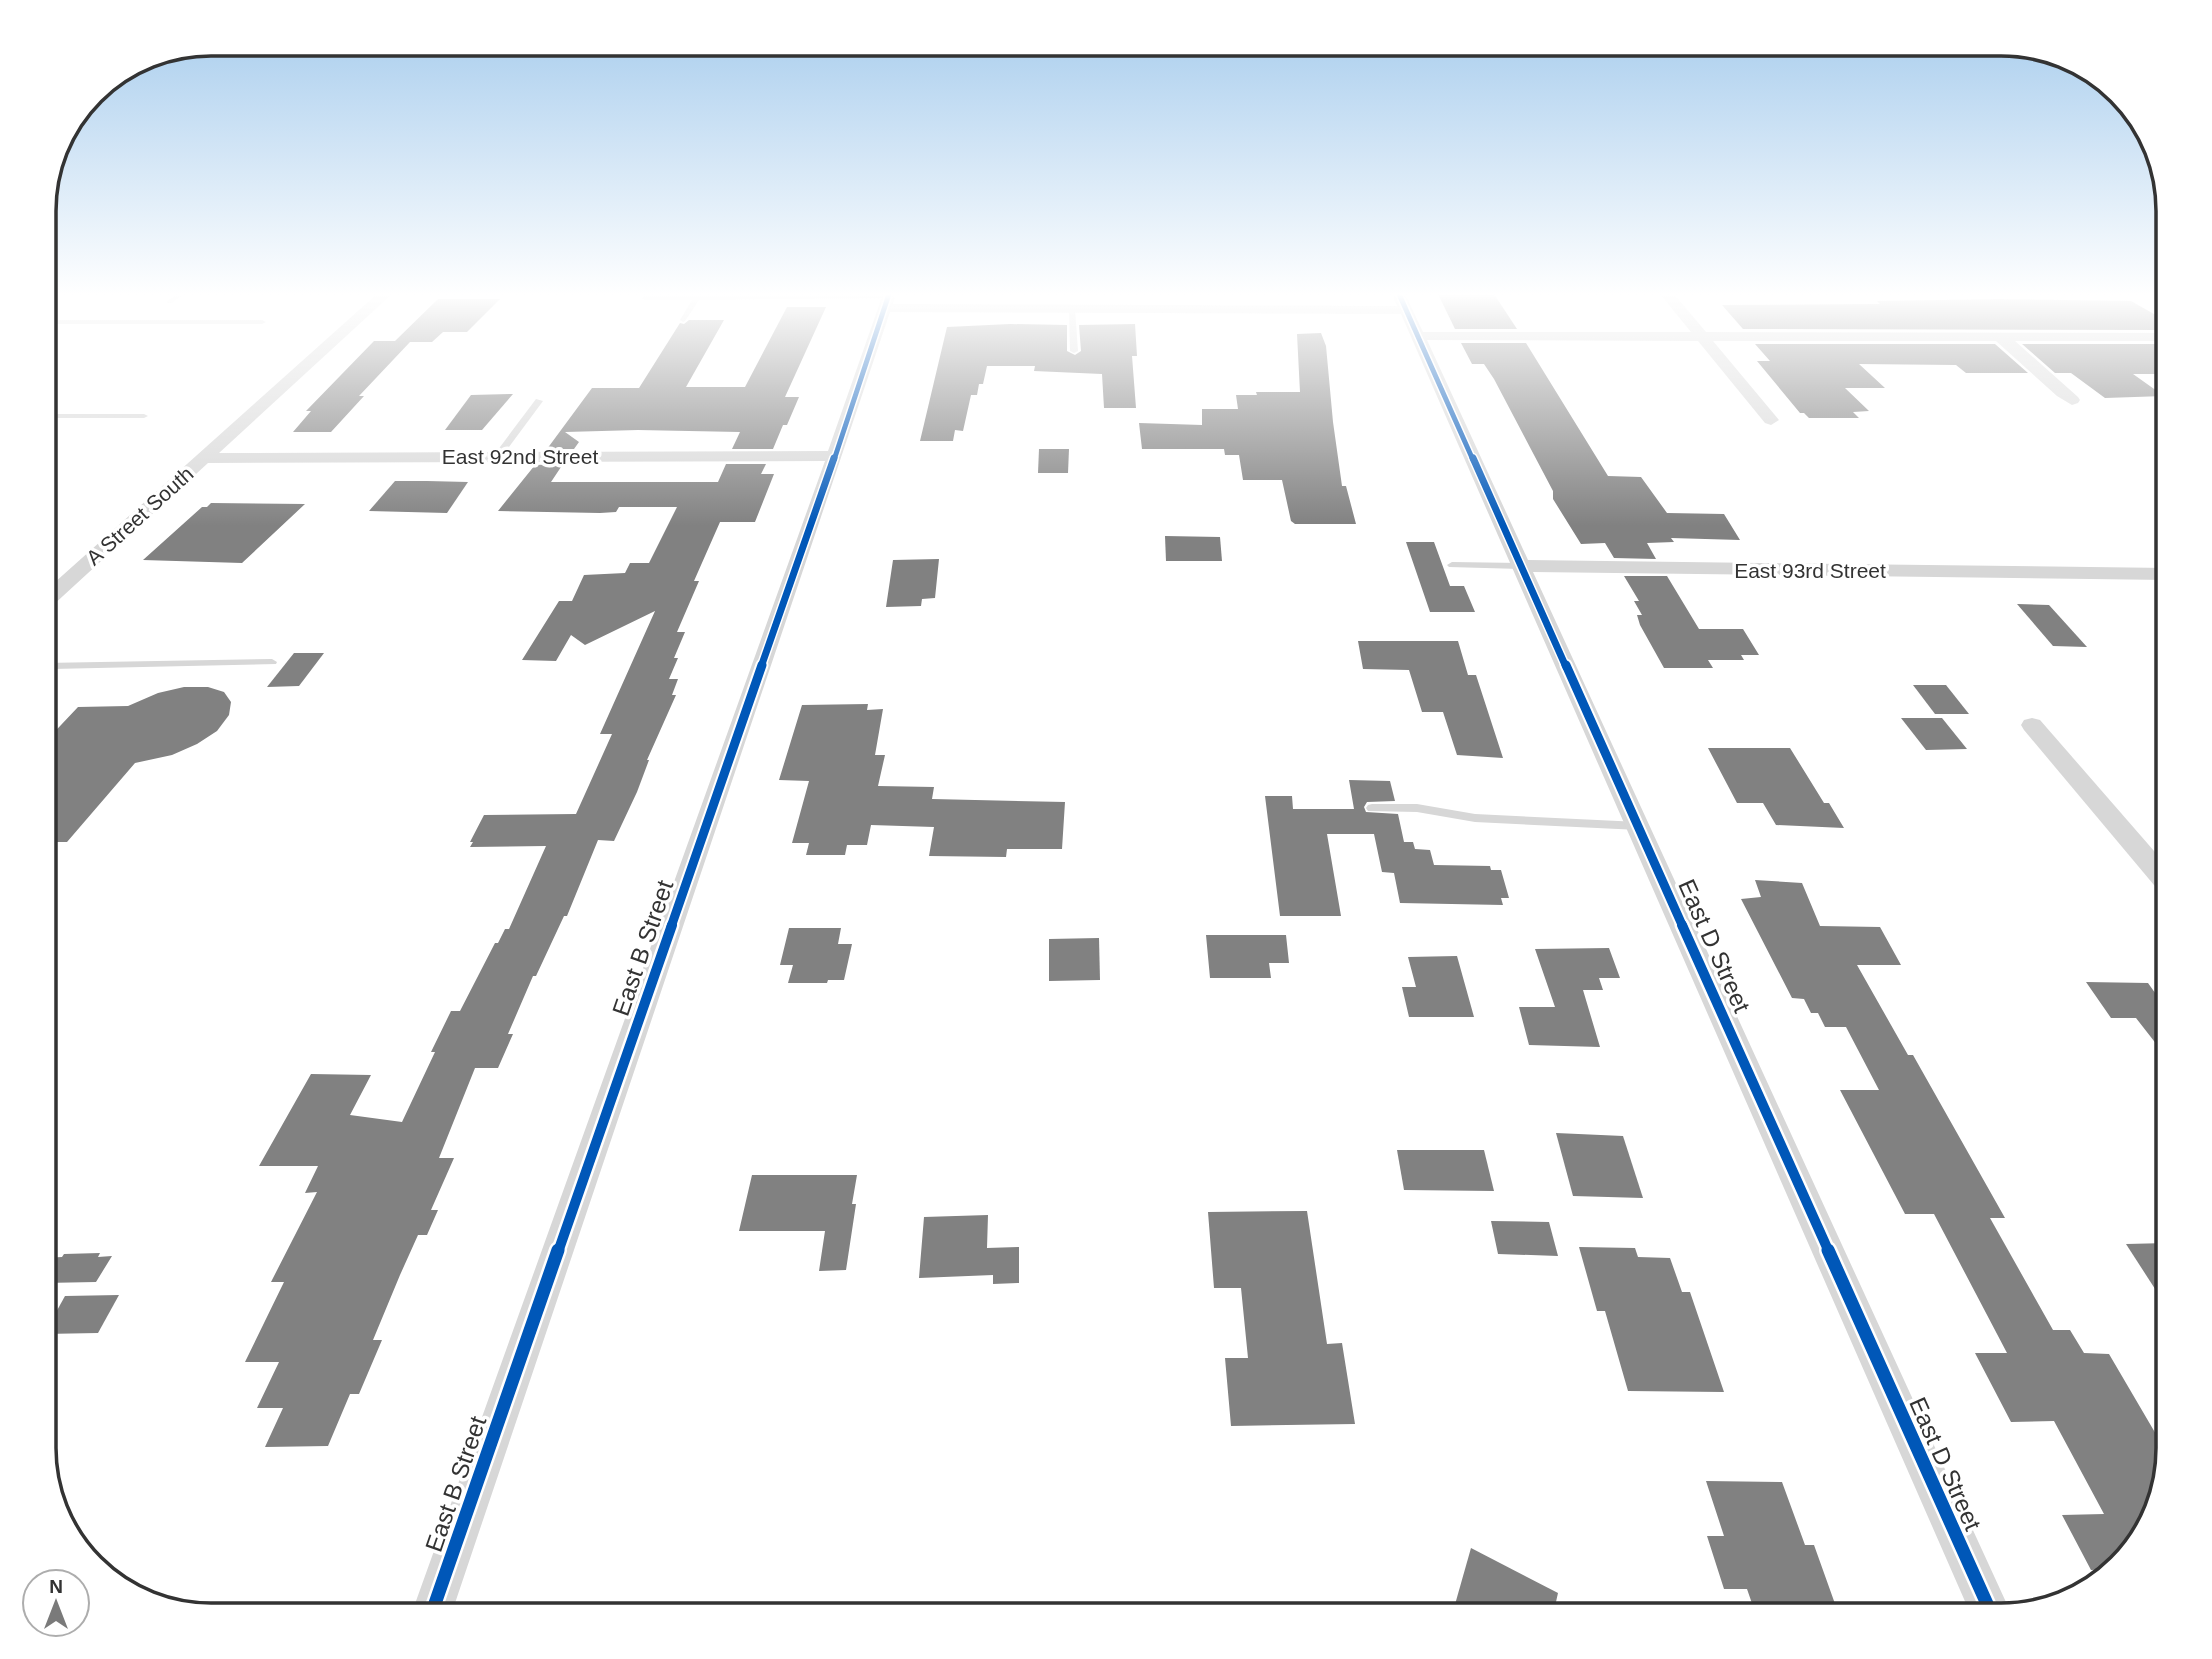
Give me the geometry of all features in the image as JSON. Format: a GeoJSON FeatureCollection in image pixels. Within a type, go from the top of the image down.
{"type":"FeatureCollection","features":[{"type":"Feature","properties":{"kind":"street","name":"A Street South"},"geometry":{"type":"LineString","coordinates":[[56,592],[300,371]]}},
{"type":"Feature","properties":{"kind":"street","name":"East B Street"},"geometry":{"type":"LineString","coordinates":[[435,1603],[863,371]]}},
{"type":"Feature","properties":{"kind":"street","name":"East D Street"},"geometry":{"type":"LineString","coordinates":[[1433,371],[1987,1603]]}},
{"type":"Feature","properties":{"kind":"street"},"geometry":{"type":"LineString","coordinates":[[1732,371],[1771,420]]}},
{"type":"Feature","properties":{"kind":"street"},"geometry":{"type":"LineString","coordinates":[[2042,371],[2072,400]]}},
{"type":"Feature","properties":{"kind":"street","name":"East 92nd Street"},"geometry":{"type":"LineString","coordinates":[[204,458],[835,456]]}},
{"type":"Feature","properties":{"kind":"street","name":"East 93rd Street"},"geometry":{"type":"LineString","coordinates":[[1521,566],[2156,574]]}},
{"type":"Feature","properties":{"kind":"street"},"geometry":{"type":"LineString","coordinates":[[2032,725],[2156,870]]}},
{"type":"Feature","properties":{"kind":"lane"},"geometry":{"type":"LineString","coordinates":[[497,457],[539,401]]}},
{"type":"Feature","properties":{"kind":"lane"},"geometry":{"type":"LineString","coordinates":[[56,416],[144,416]]}},
{"type":"Feature","properties":{"kind":"lane","name":"East 93rd Street"},"geometry":{"type":"LineString","coordinates":[[1452,565],[1521,566]]}},
{"type":"Feature","properties":{"kind":"lane"},"geometry":{"type":"LineString","coordinates":[[56,668],[272,662]]}},
{"type":"Feature","properties":{"kind":"lane"},"geometry":{"type":"LineString","coordinates":[[1372,808],[1417,808],[1475,817],[1639,827]]}},
{"type":"Feature","properties":{"kind":"building"},"geometry":{"type":"Polygon","coordinates":[[[344,371],[382,371],[331,432],[293,432],[311,411],[306,411],[344,371]]]}},
{"type":"Feature","properties":{"kind":"building"},"geometry":{"type":"Polygon","coordinates":[[[649,371],[695,371],[686,387],[745,387],[753,371],[797,371],[785,397],[799,397],[773,449],[732,449],[740,432],[638,430],[565,432],[579,442],[574,449],[547,449],[592,388],[639,388],[649,371]]]}},
{"type":"Feature","properties":{"kind":"building"},"geometry":{"type":"Polygon","coordinates":[[[936,371],[986,371],[977,395],[971,395],[963,431],[955,430],[953,441],[920,441],[936,371]]]}},
{"type":"Feature","properties":{"kind":"building"},"geometry":{"type":"Polygon","coordinates":[[[1044,371],[1133,371],[1136,408],[1104,408],[1102,374],[1044,371]]]}},
{"type":"Feature","properties":{"kind":"building"},"geometry":{"type":"Polygon","coordinates":[[[1299,371],[1328,371],[1342,486],[1346,486],[1356,524],[1295,524],[1291,521],[1282,480],[1243,480],[1239,455],[1225,455],[1224,449],[1142,449],[1139,423],[1202,425],[1202,409],[1238,409],[1236,395],[1300,392],[1299,371]]]}},
{"type":"Feature","properties":{"kind":"building"},"geometry":{"type":"Polygon","coordinates":[[[1489,371],[1544,371],[1608,476],[1641,477],[1667,513],[1724,514],[1740,540],[1671,538],[1674,542],[1647,543],[1656,559],[1614,558],[1605,543],[1581,544],[1553,499],[1553,491],[1489,371]]]}},
{"type":"Feature","properties":{"kind":"building"},"geometry":{"type":"Polygon","coordinates":[[[1766,371],[1867,371],[1885,388],[1845,388],[1869,411],[1853,412],[1859,418],[1809,418],[1800,413],[1766,371]]]}},
{"type":"Feature","properties":{"kind":"building"},"geometry":{"type":"Polygon","coordinates":[[[1964,371],[2028,373],[1966,373],[1964,371]]]}},
{"type":"Feature","properties":{"kind":"building"},"geometry":{"type":"Polygon","coordinates":[[[2053,371],[2156,371],[2156,374],[2133,374],[2156,390],[2156,396],[2105,398],[2071,373],[2053,371]]]}},
{"type":"Feature","properties":{"kind":"building"},"geometry":{"type":"Polygon","coordinates":[[[513,394],[482,430],[445,430],[471,395],[513,394]]]}},
{"type":"Feature","properties":{"kind":"building"},"geometry":{"type":"Polygon","coordinates":[[[1039,449],[1069,449],[1068,473],[1038,473],[1039,449]]]}},
{"type":"Feature","properties":{"kind":"building"},"geometry":{"type":"Polygon","coordinates":[[[563,464],[551,482],[718,482],[726,464],[766,464],[761,474],[774,474],[755,522],[720,522],[694,581],[699,581],[677,632],[685,632],[669,679],[678,679],[672,695],[676,695],[647,760],[637,792],[614,841],[598,840],[567,916],[564,916],[536,976],[533,976],[508,1034],[513,1034],[498,1068],[475,1068],[439,1158],[454,1158],[431,1210],[438,1210],[427,1235],[418,1235],[400,1275],[373,1340],[382,1340],[359,1394],[350,1394],[328,1446],[265,1447],[283,1408],[257,1408],[279,1362],[245,1362],[284,1282],[271,1282],[317,1192],[305,1193],[318,1166],[259,1166],[311,1074],[371,1075],[350,1115],[402,1122],[451,1011],[460,1011],[495,943],[498,943],[505,929],[509,929],[546,846],[470,847],[473,842],[470,842],[484,815],[576,814],[612,734],[600,734],[655,611],[585,645],[571,635],[556,661],[522,660],[559,601],[572,601],[584,575],[625,573],[630,563],[649,563],[677,507],[619,507],[616,512],[600,513],[498,511],[535,465],[563,464]]]}},
{"type":"Feature","properties":{"kind":"building"},"geometry":{"type":"Polygon","coordinates":[[[395,481],[468,482],[447,513],[369,511],[395,481]]]}},
{"type":"Feature","properties":{"kind":"building"},"geometry":{"type":"Polygon","coordinates":[[[211,503],[305,504],[242,563],[143,560],[202,507],[211,503]]]}},
{"type":"Feature","properties":{"kind":"building"},"geometry":{"type":"Polygon","coordinates":[[[1165,536],[1220,537],[1222,561],[1166,561],[1165,536]]]}},
{"type":"Feature","properties":{"kind":"building"},"geometry":{"type":"Polygon","coordinates":[[[1406,542],[1434,542],[1450,586],[1464,586],[1475,612],[1430,612],[1406,542]]]}},
{"type":"Feature","properties":{"kind":"building"},"geometry":{"type":"Polygon","coordinates":[[[939,559],[935,598],[922,599],[921,606],[886,607],[893,560],[939,559]]]}},
{"type":"Feature","properties":{"kind":"building"},"geometry":{"type":"Polygon","coordinates":[[[1624,576],[1667,576],[1699,629],[1743,629],[1759,655],[1741,655],[1744,660],[1708,660],[1713,668],[1664,668],[1640,625],[1637,615],[1642,615],[1634,601],[1639,601],[1624,576]]]}},
{"type":"Feature","properties":{"kind":"building"},"geometry":{"type":"Polygon","coordinates":[[[2017,604],[2049,605],[2087,647],[2053,646],[2017,604]]]}},
{"type":"Feature","properties":{"kind":"building"},"geometry":{"type":"Polygon","coordinates":[[[1358,641],[1458,641],[1468,675],[1476,675],[1503,758],[1457,755],[1443,712],[1422,712],[1409,670],[1363,669],[1358,641]]]}},
{"type":"Feature","properties":{"kind":"building"},"geometry":{"type":"Polygon","coordinates":[[[294,653],[324,653],[299,686],[267,687],[294,653]]]}},
{"type":"Feature","properties":{"kind":"building"},"geometry":{"type":"Polygon","coordinates":[[[1913,685],[1946,685],[1969,714],[1935,714],[1913,685]]]}},
{"type":"Feature","properties":{"kind":"building"},"geometry":{"type":"Polygon","coordinates":[[[184,687],[208,687],[224,692],[231,702],[229,715],[217,731],[197,744],[172,755],[135,763],[67,842],[56,842],[56,730],[78,707],[128,706],[158,693],[184,687]]]}},
{"type":"Feature","properties":{"kind":"building"},"geometry":{"type":"Polygon","coordinates":[[[868,704],[867,710],[883,709],[875,755],[885,755],[878,786],[934,787],[932,799],[1065,802],[1062,849],[1007,849],[1006,857],[929,856],[934,827],[871,825],[867,845],[847,845],[845,855],[806,855],[809,843],[792,843],[809,781],[779,780],[802,705],[868,704]]]}},
{"type":"Feature","properties":{"kind":"building"},"geometry":{"type":"Polygon","coordinates":[[[1901,718],[1942,718],[1967,749],[1926,750],[1901,718]]]}},
{"type":"Feature","properties":{"kind":"building"},"geometry":{"type":"Polygon","coordinates":[[[1708,748],[1790,748],[1824,803],[1829,803],[1844,828],[1776,825],[1763,803],[1737,803],[1708,748]]]}},
{"type":"Feature","properties":{"kind":"building"},"geometry":{"type":"Polygon","coordinates":[[[1349,780],[1390,781],[1395,801],[1367,802],[1364,807],[1366,812],[1398,814],[1404,842],[1413,842],[1415,849],[1430,850],[1434,865],[1490,866],[1491,870],[1501,870],[1509,898],[1501,898],[1503,905],[1400,903],[1394,873],[1382,872],[1374,834],[1327,834],[1341,916],[1280,916],[1265,796],[1292,796],[1293,809],[1354,809],[1349,780]]]}},
{"type":"Feature","properties":{"kind":"building"},"geometry":{"type":"Polygon","coordinates":[[[1755,880],[1802,883],[1820,926],[1880,927],[1901,965],[1857,965],[1908,1055],[1913,1055],[2005,1218],[1990,1218],[2053,1330],[2070,1330],[2084,1353],[2109,1354],[2156,1434],[2155,1468],[2144,1508],[2124,1542],[2097,1570],[2091,1570],[2062,1515],[2104,1514],[2054,1421],[2011,1422],[1975,1353],[2007,1353],[1934,1214],[1905,1214],[1840,1090],[1879,1090],[1846,1027],[1825,1027],[1818,1013],[1811,1013],[1804,999],[1792,998],[1741,899],[1761,897],[1755,880]]]}},
{"type":"Feature","properties":{"kind":"building"},"geometry":{"type":"Polygon","coordinates":[[[789,928],[841,928],[838,944],[852,944],[844,980],[788,983],[793,965],[780,965],[789,928]]]}},
{"type":"Feature","properties":{"kind":"building"},"geometry":{"type":"Polygon","coordinates":[[[1206,935],[1286,935],[1289,963],[1269,963],[1271,978],[1210,978],[1206,935]]]}},
{"type":"Feature","properties":{"kind":"building"},"geometry":{"type":"Polygon","coordinates":[[[1099,938],[1100,980],[1049,981],[1049,939],[1099,938]]]}},
{"type":"Feature","properties":{"kind":"building"},"geometry":{"type":"Polygon","coordinates":[[[1609,948],[1620,978],[1599,978],[1603,990],[1583,990],[1600,1047],[1529,1045],[1519,1007],[1555,1007],[1535,949],[1609,948]]]}},
{"type":"Feature","properties":{"kind":"building"},"geometry":{"type":"Polygon","coordinates":[[[1457,956],[1474,1017],[1409,1017],[1402,987],[1416,987],[1408,957],[1457,956]]]}},
{"type":"Feature","properties":{"kind":"building"},"geometry":{"type":"Polygon","coordinates":[[[2086,982],[2148,983],[2156,994],[2156,1044],[2136,1018],[2111,1018],[2086,982]]]}},
{"type":"Feature","properties":{"kind":"building"},"geometry":{"type":"Polygon","coordinates":[[[1556,1133],[1623,1136],[1643,1198],[1573,1196],[1556,1133]]]}},
{"type":"Feature","properties":{"kind":"building"},"geometry":{"type":"Polygon","coordinates":[[[1397,1150],[1484,1150],[1494,1191],[1404,1190],[1397,1150]]]}},
{"type":"Feature","properties":{"kind":"building"},"geometry":{"type":"Polygon","coordinates":[[[752,1175],[857,1175],[852,1204],[856,1204],[846,1270],[819,1271],[825,1231],[739,1231],[752,1175]]]}},
{"type":"Feature","properties":{"kind":"building"},"geometry":{"type":"Polygon","coordinates":[[[1307,1211],[1327,1344],[1342,1343],[1355,1424],[1231,1426],[1225,1358],[1248,1358],[1241,1288],[1214,1288],[1208,1212],[1307,1211]]]}},
{"type":"Feature","properties":{"kind":"building"},"geometry":{"type":"Polygon","coordinates":[[[988,1215],[987,1248],[1019,1247],[1019,1283],[993,1284],[993,1275],[919,1278],[924,1217],[988,1215]]]}},
{"type":"Feature","properties":{"kind":"building"},"geometry":{"type":"Polygon","coordinates":[[[1491,1221],[1549,1222],[1558,1256],[1498,1254],[1491,1221]]]}},
{"type":"Feature","properties":{"kind":"building"},"geometry":{"type":"Polygon","coordinates":[[[2156,1243],[2156,1290],[2126,1244],[2156,1243]]]}},
{"type":"Feature","properties":{"kind":"building"},"geometry":{"type":"Polygon","coordinates":[[[1579,1247],[1635,1248],[1638,1257],[1670,1258],[1682,1292],[1690,1292],[1724,1392],[1628,1391],[1605,1311],[1597,1311],[1579,1247]]]}},
{"type":"Feature","properties":{"kind":"building"},"geometry":{"type":"Polygon","coordinates":[[[100,1253],[98,1257],[112,1256],[96,1282],[56,1283],[56,1257],[64,1254],[100,1253]]]}},
{"type":"Feature","properties":{"kind":"building"},"geometry":{"type":"Polygon","coordinates":[[[119,1295],[98,1333],[56,1334],[56,1312],[65,1296],[119,1295]]]}},
{"type":"Feature","properties":{"kind":"building"},"geometry":{"type":"Polygon","coordinates":[[[1706,1481],[1782,1482],[1805,1545],[1814,1545],[1835,1603],[1752,1603],[1747,1589],[1724,1589],[1707,1536],[1724,1536],[1706,1481]]]}},
{"type":"Feature","properties":{"kind":"building"},"geometry":{"type":"Polygon","coordinates":[[[1471,1548],[1558,1593],[1556,1603],[1455,1603],[1471,1548]]]}},
{"type":"Feature","properties":{"kind":"cycle path"},"geometry":{"type":"LineString","coordinates":[[435,1603],[863,371]]}},
{"type":"Feature","properties":{"kind":"cycle path"},"geometry":{"type":"LineString","coordinates":[[1434,371],[1987,1603]]}}]}
